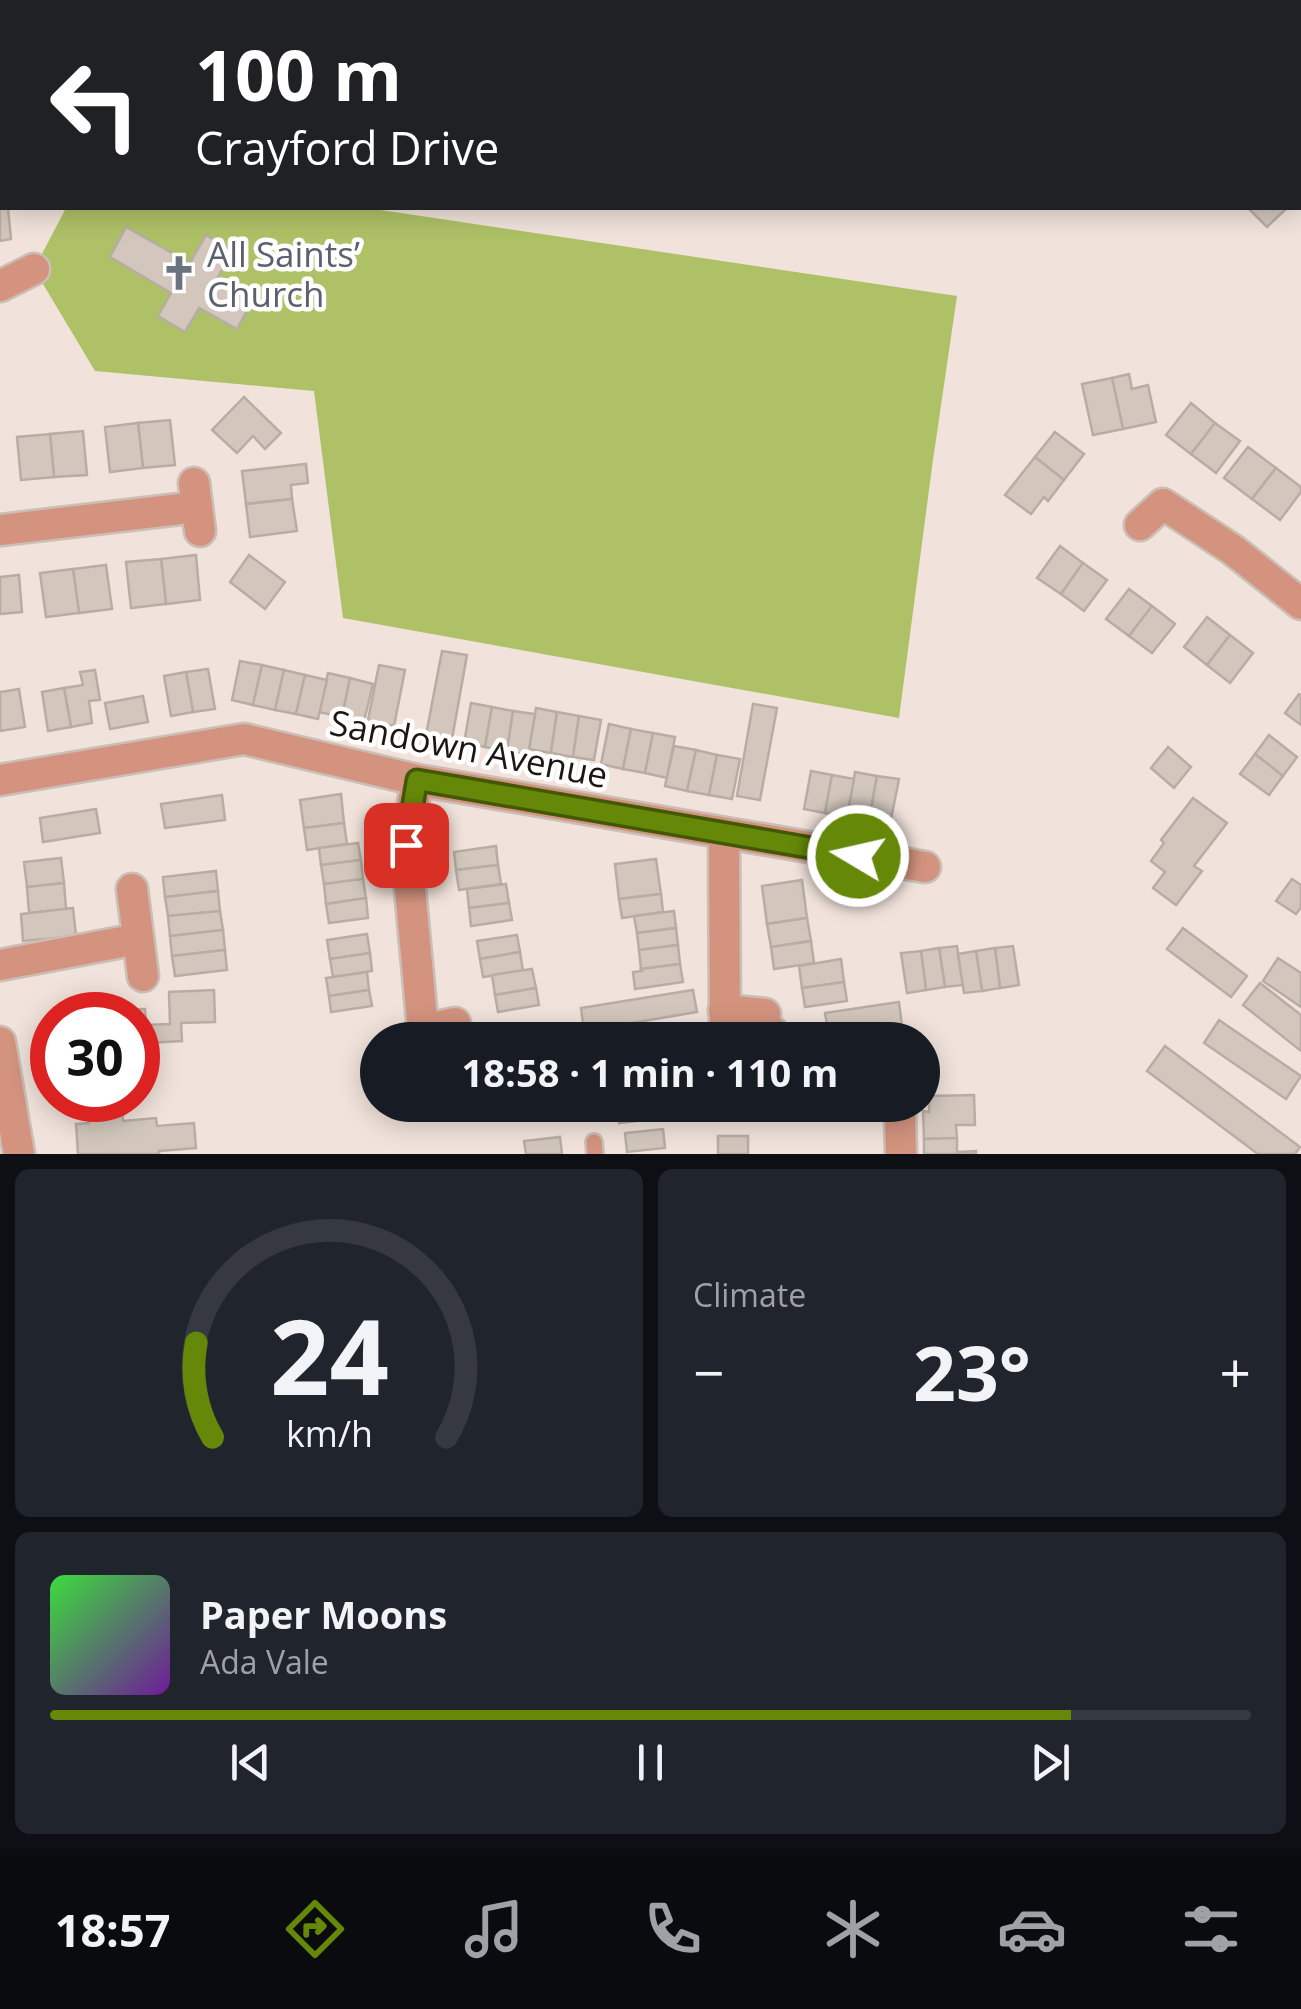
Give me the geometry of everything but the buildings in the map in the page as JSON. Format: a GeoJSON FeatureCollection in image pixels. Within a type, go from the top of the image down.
{"type":"FeatureCollection","features":[{"type":"Feature","properties":{"kind":"street"},"geometry":{"type":"LineString","coordinates":[[0,286],[34,269]]}},
{"type":"Feature","properties":{"kind":"street"},"geometry":{"type":"LineString","coordinates":[[1140,525],[1152,496],[1233,550],[1301,604]]}},
{"type":"Feature","properties":{"kind":"street"},"geometry":{"type":"LineString","coordinates":[[0,530],[197,507]]}},
{"type":"Feature","properties":{"kind":"street","name":"Sandown Avenue"},"geometry":{"type":"LineString","coordinates":[[0,780],[244,738],[417,780],[924,867]]}},
{"type":"Feature","properties":{"kind":"street"},"geometry":{"type":"LineString","coordinates":[[417,780],[406,845],[422,1022]]}},
{"type":"Feature","properties":{"kind":"street"},"geometry":{"type":"LineString","coordinates":[[724,834],[724,1021],[765,1014]]}},
{"type":"Feature","properties":{"kind":"street"},"geometry":{"type":"LineString","coordinates":[[132,889],[143,976]]}},
{"type":"Feature","properties":{"kind":"street"},"geometry":{"type":"LineString","coordinates":[[0,965],[138,939]]}},
{"type":"Feature","properties":{"kind":"street"},"geometry":{"type":"LineString","coordinates":[[0,1042],[4,1092],[19,1154]]}},
{"type":"Feature","properties":{"kind":"street"},"geometry":{"type":"LineString","coordinates":[[900,1122],[901,1154]]}},
{"type":"Feature","properties":{"kind":"lane"},"geometry":{"type":"LineString","coordinates":[[765,1014],[773,1022]]}},
{"type":"Feature","properties":{"kind":"green space"},"geometry":{"type":"Polygon","coordinates":[[[65,210],[380,210],[957,296],[899,718],[343,618],[314,391],[95,371],[34,269],[65,210]]]}},
{"type":"Feature","properties":{"kind":"place","name":"All Saints’ Church"},"geometry":{"type":"Point","coordinates":[179,273]}},
{"type":"Feature","properties":{"kind":"route"},"geometry":{"type":"LineString","coordinates":[[406,845],[417,780],[858,856]]}}]}
